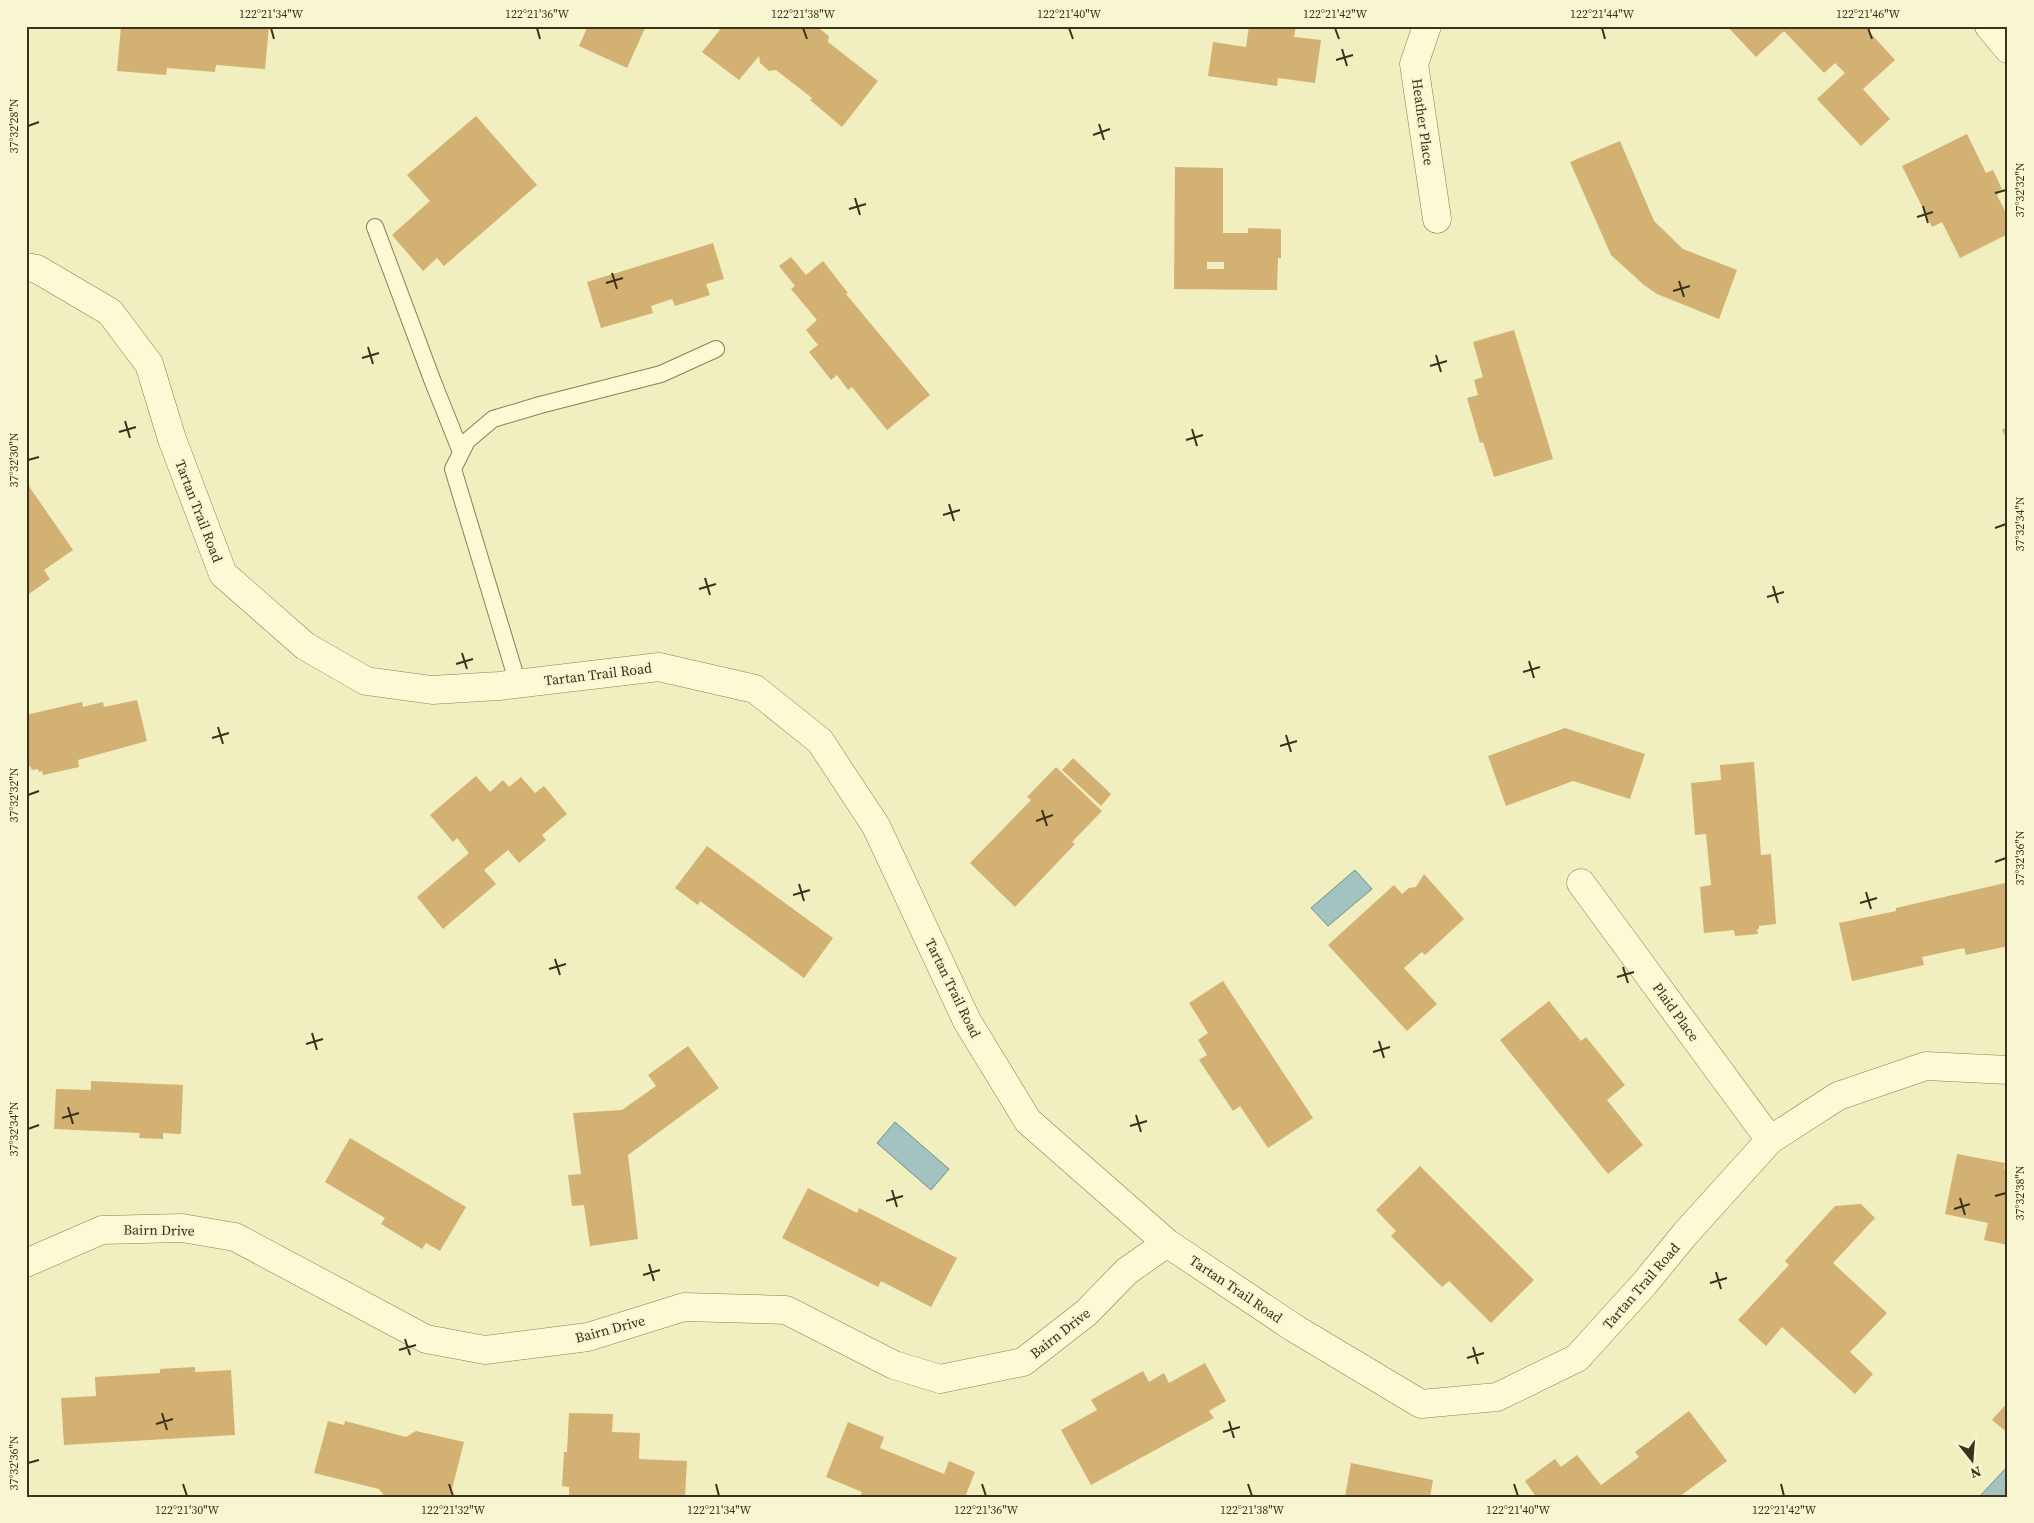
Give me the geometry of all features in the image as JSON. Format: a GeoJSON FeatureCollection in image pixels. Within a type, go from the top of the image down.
{"type":"FeatureCollection","features":[{"type":"Feature","properties":{"kind":"street","name":"Heather Place"},"geometry":{"type":"LineString","coordinates":[[1427,26],[1414,64],[1437,219]]}},
{"type":"Feature","properties":{"kind":"street"},"geometry":{"type":"LineString","coordinates":[[1989,26],[2008,49]]}},
{"type":"Feature","properties":{"kind":"street","name":"Tartan Trail Road"},"geometry":{"type":"LineString","coordinates":[[26,267],[37,269],[110,312],[149,364],[172,439],[223,574],[305,646],[366,681],[432,690],[518,684],[659,667],[755,689],[820,741],[876,826],[967,1021],[1028,1120],[1167,1243],[1294,1328],[1421,1404],[1497,1397],[1577,1358],[1645,1284],[1685,1234],[1770,1140],[1838,1096],[1926,1066],[2008,1070]]}},
{"type":"Feature","properties":{"kind":"street","name":"Plaid Place"},"geometry":{"type":"LineString","coordinates":[[1582,883],[1770,1140]]}},
{"type":"Feature","properties":{"kind":"street","name":"Bairn Drive"},"geometry":{"type":"LineString","coordinates":[[26,1263],[102,1230],[182,1228],[235,1237],[426,1339],[485,1350],[588,1338],[684,1307],[786,1310],[894,1365],[940,1379],[1023,1362],[1086,1314],[1127,1271],[1167,1243]]}},
{"type":"Feature","properties":{"kind":"lane"},"geometry":{"type":"LineString","coordinates":[[375,227],[432,382],[461,452]]}},
{"type":"Feature","properties":{"kind":"lane"},"geometry":{"type":"LineString","coordinates":[[518,684],[453,469],[467,441],[493,419],[661,374],[716,349]]}},
{"type":"Feature","properties":{"kind":"water"},"geometry":{"type":"Polygon","coordinates":[[[1355,870],[1372,889],[1328,926],[1311,908],[1355,870]]]}},
{"type":"Feature","properties":{"kind":"water"},"geometry":{"type":"Polygon","coordinates":[[[895,1122],[949,1169],[931,1190],[877,1143],[895,1122]]]}},
{"type":"Feature","properties":{"kind":"water"},"geometry":{"type":"Polygon","coordinates":[[[2008,1466],[2008,1497],[1979,1497],[2008,1466]]]}},
{"type":"Feature","properties":{"kind":"building"},"geometry":{"type":"Polygon","coordinates":[[[121,26],[269,26],[265,69],[216,65],[215,72],[167,68],[166,75],[117,71],[121,26]]]}},
{"type":"Feature","properties":{"kind":"building"},"geometry":{"type":"Polygon","coordinates":[[[588,26],[646,26],[627,68],[579,46],[588,26]]]}},
{"type":"Feature","properties":{"kind":"building"},"geometry":{"type":"Polygon","coordinates":[[[723,26],[816,26],[829,36],[828,42],[878,81],[842,127],[810,100],[812,98],[776,70],[769,71],[760,63],[759,56],[739,80],[702,52],[723,26]]]}},
{"type":"Feature","properties":{"kind":"building"},"geometry":{"type":"Polygon","coordinates":[[[1249,26],[1296,26],[1294,37],[1321,40],[1315,83],[1278,78],[1277,86],[1208,76],[1213,42],[1246,47],[1249,26]]]}},
{"type":"Feature","properties":{"kind":"building"},"geometry":{"type":"Polygon","coordinates":[[[1727,26],[1864,26],[1895,60],[1863,89],[1890,119],[1861,146],[1817,99],[1845,73],[1835,63],[1824,73],[1784,31],[1756,57],[1727,26]]]}},
{"type":"Feature","properties":{"kind":"building"},"geometry":{"type":"Polygon","coordinates":[[[476,116],[537,185],[444,266],[437,258],[423,271],[392,235],[430,201],[407,175],[476,116]]]}},
{"type":"Feature","properties":{"kind":"building"},"geometry":{"type":"Polygon","coordinates":[[[1967,134],[1986,173],[1993,170],[2002,189],[1997,191],[1999,194],[1997,195],[2008,217],[2008,234],[1960,258],[1942,222],[1932,227],[1902,166],[1967,134]]]}},
{"type":"Feature","properties":{"kind":"building"},"geometry":{"type":"Polygon","coordinates":[[[1620,141],[1654,221],[1683,249],[1737,270],[1719,319],[1657,294],[1644,285],[1611,255],[1570,162],[1620,141]]]}},
{"type":"Feature","properties":{"kind":"building"},"geometry":{"type":"Polygon","coordinates":[[[1175,167],[1223,168],[1223,233],[1248,233],[1248,228],[1281,229],[1281,258],[1278,258],[1277,290],[1174,289],[1175,167]],[[1207,262],[1207,269],[1224,269],[1224,262],[1207,262]]]}},
{"type":"Feature","properties":{"kind":"building"},"geometry":{"type":"Polygon","coordinates":[[[713,243],[724,279],[706,284],[710,295],[675,306],[672,299],[651,306],[653,313],[601,328],[587,282],[713,243]]]}},
{"type":"Feature","properties":{"kind":"building"},"geometry":{"type":"Polygon","coordinates":[[[791,257],[806,275],[823,261],[848,293],[846,294],[930,395],[887,430],[852,387],[848,390],[837,375],[831,380],[809,352],[818,345],[806,330],[817,320],[791,289],[795,286],[779,266],[791,257]]]}},
{"type":"Feature","properties":{"kind":"building"},"geometry":{"type":"Polygon","coordinates":[[[1514,330],[1553,459],[1494,477],[1483,442],[1480,443],[1467,398],[1478,395],[1474,380],[1483,377],[1473,342],[1514,330]]]}},
{"type":"Feature","properties":{"kind":"building"},"geometry":{"type":"Polygon","coordinates":[[[2008,426],[2008,441],[2002,430],[2008,426]]]}},
{"type":"Feature","properties":{"kind":"building"},"geometry":{"type":"Polygon","coordinates":[[[26,482],[73,550],[44,570],[50,579],[26,596],[26,482]]]}},
{"type":"Feature","properties":{"kind":"building"},"geometry":{"type":"Polygon","coordinates":[[[137,700],[147,741],[78,760],[79,767],[43,775],[42,771],[39,772],[38,769],[32,770],[30,766],[26,767],[26,715],[82,702],[83,707],[103,702],[104,707],[137,700]]]}},
{"type":"Feature","properties":{"kind":"building"},"geometry":{"type":"Polygon","coordinates":[[[1565,728],[1645,754],[1630,799],[1573,781],[1506,806],[1488,756],[1565,728]]]}},
{"type":"Feature","properties":{"kind":"building"},"geometry":{"type":"Polygon","coordinates":[[[1073,758],[1111,794],[1101,806],[1062,770],[1073,758]]]}},
{"type":"Feature","properties":{"kind":"building"},"geometry":{"type":"Polygon","coordinates":[[[1754,762],[1761,855],[1771,854],[1776,924],[1759,926],[1759,929],[1757,929],[1758,934],[1735,936],[1734,930],[1704,933],[1700,887],[1711,885],[1706,834],[1695,835],[1691,783],[1721,780],[1720,765],[1754,762]]]}},
{"type":"Feature","properties":{"kind":"building"},"geometry":{"type":"Polygon","coordinates":[[[1056,767],[1102,811],[1072,842],[1075,844],[1015,907],[970,863],[1031,800],[1027,797],[1056,767]]]}},
{"type":"Feature","properties":{"kind":"building"},"geometry":{"type":"Polygon","coordinates":[[[476,776],[490,792],[503,780],[509,787],[521,777],[535,793],[544,786],[567,814],[542,835],[546,840],[519,863],[508,850],[484,870],[496,884],[443,929],[417,897],[469,853],[457,838],[453,842],[430,815],[476,776]]]}},
{"type":"Feature","properties":{"kind":"building"},"geometry":{"type":"Polygon","coordinates":[[[707,846],[833,938],[804,978],[700,901],[698,905],[675,888],[707,846]]]}},
{"type":"Feature","properties":{"kind":"building"},"geometry":{"type":"Polygon","coordinates":[[[1424,874],[1464,919],[1425,955],[1422,952],[1404,968],[1437,1004],[1407,1031],[1328,945],[1394,885],[1402,894],[1409,888],[1416,887],[1424,874]]]}},
{"type":"Feature","properties":{"kind":"building"},"geometry":{"type":"Polygon","coordinates":[[[2005,883],[2008,895],[2008,946],[1966,955],[1964,948],[1922,957],[1924,965],[1852,981],[1839,923],[1896,911],[1896,908],[2005,883]]]}},
{"type":"Feature","properties":{"kind":"building"},"geometry":{"type":"Polygon","coordinates":[[[1223,981],[1313,1118],[1268,1148],[1240,1106],[1233,1111],[1199,1060],[1207,1055],[1198,1040],[1208,1033],[1189,1003],[1223,981]]]}},
{"type":"Feature","properties":{"kind":"building"},"geometry":{"type":"Polygon","coordinates":[[[1549,1001],[1581,1041],[1586,1037],[1625,1085],[1607,1100],[1643,1145],[1608,1174],[1500,1040],[1549,1001]]]}},
{"type":"Feature","properties":{"kind":"building"},"geometry":{"type":"Polygon","coordinates":[[[688,1046],[719,1088],[628,1155],[638,1239],[590,1246],[584,1205],[572,1206],[568,1175],[581,1174],[573,1113],[622,1110],[656,1086],[648,1075],[688,1046]]]}},
{"type":"Feature","properties":{"kind":"building"},"geometry":{"type":"Polygon","coordinates":[[[91,1081],[183,1085],[181,1134],[163,1133],[163,1139],[139,1138],[140,1133],[54,1129],[56,1089],[91,1090],[91,1081]]]}},
{"type":"Feature","properties":{"kind":"building"},"geometry":{"type":"Polygon","coordinates":[[[350,1138],[466,1207],[440,1251],[426,1243],[422,1249],[381,1224],[385,1218],[325,1182],[350,1138]]]}},
{"type":"Feature","properties":{"kind":"building"},"geometry":{"type":"Polygon","coordinates":[[[1957,1154],[2005,1163],[2004,1169],[2008,1170],[2008,1245],[1984,1240],[1988,1223],[1945,1214],[1957,1154]]]}},
{"type":"Feature","properties":{"kind":"building"},"geometry":{"type":"Polygon","coordinates":[[[1420,1166],[1534,1280],[1491,1323],[1449,1281],[1442,1287],[1391,1236],[1396,1231],[1376,1210],[1420,1166]]]}},
{"type":"Feature","properties":{"kind":"building"},"geometry":{"type":"Polygon","coordinates":[[[808,1188],[857,1213],[859,1208],[957,1258],[931,1307],[881,1281],[878,1287],[782,1238],[808,1188]]]}},
{"type":"Feature","properties":{"kind":"building"},"geometry":{"type":"Polygon","coordinates":[[[1861,1204],[1875,1218],[1833,1263],[1887,1313],[1850,1352],[1873,1374],[1855,1394],[1782,1327],[1766,1346],[1738,1320],[1789,1265],[1785,1261],[1835,1206],[1861,1204]]]}},
{"type":"Feature","properties":{"kind":"building"},"geometry":{"type":"Polygon","coordinates":[[[1205,1363],[1226,1401],[1209,1411],[1214,1418],[1091,1485],[1061,1430],[1097,1410],[1091,1400],[1143,1371],[1149,1382],[1164,1373],[1169,1383],[1205,1363]]]}},
{"type":"Feature","properties":{"kind":"building"},"geometry":{"type":"Polygon","coordinates":[[[195,1367],[195,1372],[231,1370],[235,1435],[64,1445],[61,1398],[96,1396],[95,1377],[160,1373],[160,1369],[195,1367]]]}},
{"type":"Feature","properties":{"kind":"building"},"geometry":{"type":"Polygon","coordinates":[[[2008,1402],[2008,1433],[1992,1420],[2008,1402]]]}},
{"type":"Feature","properties":{"kind":"building"},"geometry":{"type":"Polygon","coordinates":[[[1689,1411],[1727,1461],[1679,1497],[1536,1497],[1525,1481],[1555,1459],[1561,1467],[1577,1455],[1601,1485],[1639,1457],[1635,1452],[1689,1411]]]}},
{"type":"Feature","properties":{"kind":"building"},"geometry":{"type":"Polygon","coordinates":[[[569,1413],[613,1414],[612,1432],[640,1433],[639,1459],[687,1461],[685,1497],[569,1497],[569,1487],[562,1486],[564,1452],[567,1452],[569,1413]]]}},
{"type":"Feature","properties":{"kind":"building"},"geometry":{"type":"Polygon","coordinates":[[[328,1421],[344,1425],[345,1421],[406,1437],[416,1431],[464,1442],[450,1497],[385,1497],[379,1489],[314,1473],[328,1421]]]}},
{"type":"Feature","properties":{"kind":"building"},"geometry":{"type":"Polygon","coordinates":[[[848,1422],[884,1437],[880,1448],[944,1474],[949,1461],[975,1472],[965,1497],[860,1497],[862,1492],[826,1477],[848,1422]]]}},
{"type":"Feature","properties":{"kind":"building"},"geometry":{"type":"Polygon","coordinates":[[[1351,1463],[1433,1480],[1430,1497],[1345,1497],[1351,1463]]]}}]}
